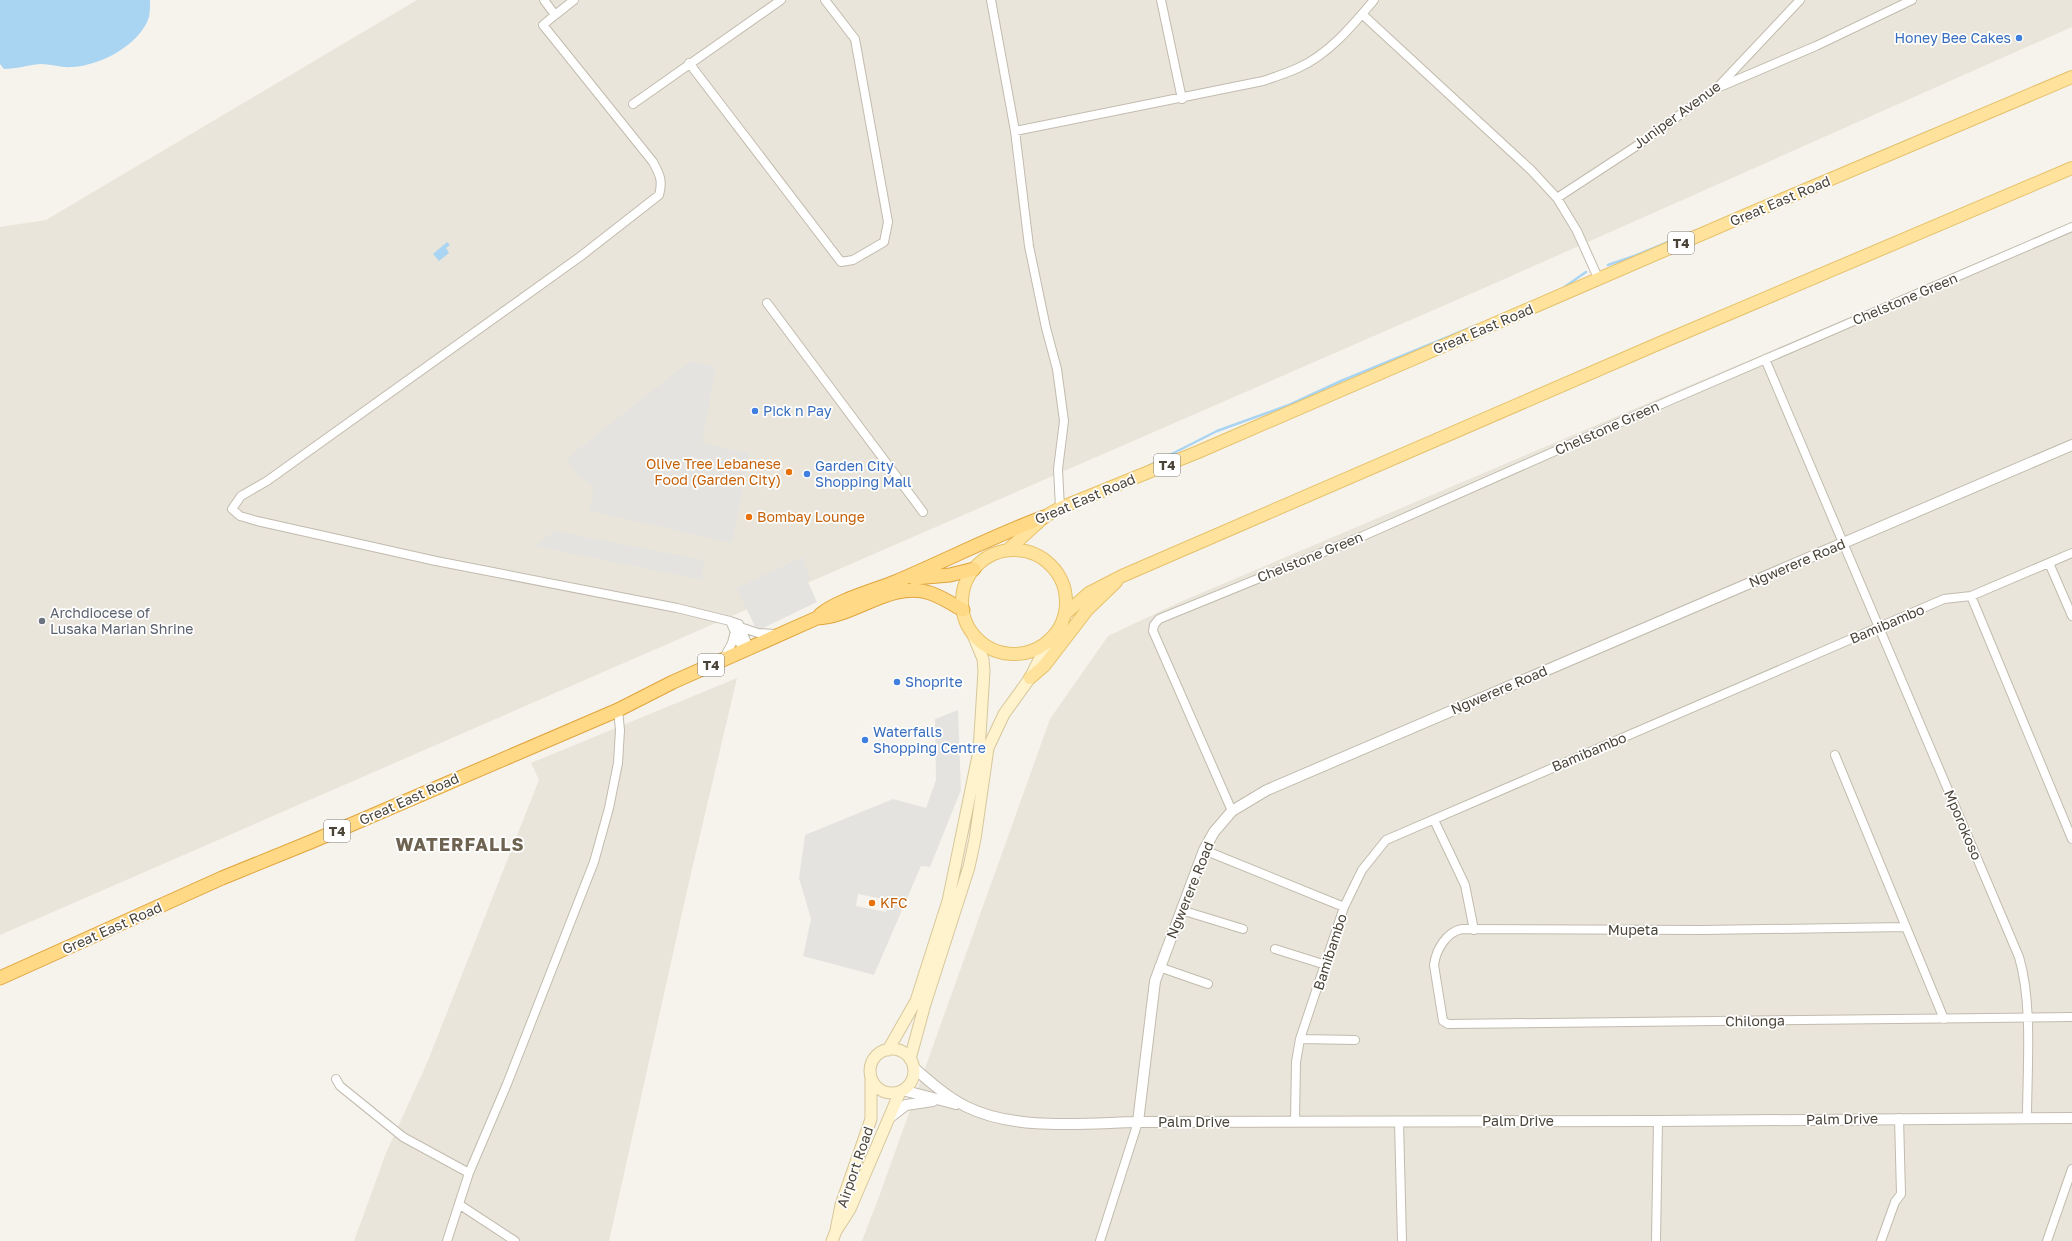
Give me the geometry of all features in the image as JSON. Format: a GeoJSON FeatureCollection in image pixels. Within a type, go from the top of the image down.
{"type":"FeatureCollection","features":[{"type":"Feature","properties":{"kind":"highway","name":"Great East Road"},"geometry":{"type":"LineString","coordinates":[[0,978],[222,878],[313,841],[618,710],[724,658],[817,618],[828,610],[894,582],[981,542],[1044,517]]}},
{"type":"Feature","properties":{"kind":"highway","name":"Great East Road"},"geometry":{"type":"LineString","coordinates":[[894,582],[924,576],[956,574],[974,568]]}},
{"type":"Feature","properties":{"kind":"highway","name":"Great East Road"},"geometry":{"type":"LineString","coordinates":[[817,618],[840,614],[902,591],[930,592],[963,610]]}},
{"type":"Feature","properties":{"kind":"main road","name":"Great East Road"},"geometry":{"type":"LineString","coordinates":[[1044,517],[1060,508],[1198,452],[1599,280],[1746,215],[2072,77]]}},
{"type":"Feature","properties":{"kind":"main road"},"geometry":{"type":"LineString","coordinates":[[912,1063],[898,1050],[888,1050],[879,1053],[874,1059],[870,1068],[871,1080],[881,1091],[890,1093],[901,1091],[912,1079],[912,1063],[925,1004],[969,867],[976,833],[988,748],[1004,714],[1030,678],[1048,642],[1059,629],[1066,613],[1089,593],[1122,576],[1660,343],[2072,168]]}},
{"type":"Feature","properties":{"kind":"main road","name":"T4"},"geometry":{"type":"LineString","coordinates":[[1010,549],[1044,517]]}},
{"type":"Feature","properties":{"kind":"main road"},"geometry":{"type":"LineString","coordinates":[[888,1050],[916,1001],[948,901],[979,751],[984,671],[983,659],[963,610],[963,588],[974,568],[984,558],[996,552],[1010,549],[1029,551],[1046,560],[1058,575],[1065,593],[1066,613]]}},
{"type":"Feature","properties":{"kind":"main road"},"geometry":{"type":"LineString","coordinates":[[1030,678],[1044,666],[1087,610],[1122,576]]}},
{"type":"Feature","properties":{"kind":"main road"},"geometry":{"type":"LineString","coordinates":[[973,635],[986,646],[1001,653],[1017,654],[1033,651],[1048,642]]}},
{"type":"Feature","properties":{"kind":"main road","name":"Airport Road"},"geometry":{"type":"LineString","coordinates":[[834,1236],[841,1205],[871,1119],[871,1080]]}},
{"type":"Feature","properties":{"kind":"main road","name":"Airport Road"},"geometry":{"type":"LineString","coordinates":[[834,1236],[850,1209],[901,1091]]}},
{"type":"Feature","properties":{"kind":"street"},"geometry":{"type":"LineString","coordinates":[[544,0],[555,15]]}},
{"type":"Feature","properties":{"kind":"street"},"geometry":{"type":"LineString","coordinates":[[574,0],[543,25],[653,162],[661,177],[662,184],[659,195],[574,260],[267,481],[241,496],[232,509],[240,516],[258,521],[436,561],[677,608],[730,621],[738,627],[758,633],[780,634]]}},
{"type":"Feature","properties":{"kind":"street"},"geometry":{"type":"LineString","coordinates":[[634,104],[781,0]]}},
{"type":"Feature","properties":{"kind":"street"},"geometry":{"type":"LineString","coordinates":[[690,63],[841,262],[853,260],[884,242],[888,222],[855,39],[825,0]]}},
{"type":"Feature","properties":{"kind":"street"},"geometry":{"type":"LineString","coordinates":[[991,0],[1015,131],[1029,246],[1046,328],[1057,369],[1064,421],[1058,469],[1060,508]]}},
{"type":"Feature","properties":{"kind":"street"},"geometry":{"type":"LineString","coordinates":[[1161,0],[1182,98]]}},
{"type":"Feature","properties":{"kind":"street"},"geometry":{"type":"LineString","coordinates":[[1015,131],[1263,81],[1299,68],[1319,56],[1334,44],[1374,0]]}},
{"type":"Feature","properties":{"kind":"street","name":"Juniper Avenue"},"geometry":{"type":"LineString","coordinates":[[1557,198],[1641,143],[1718,88],[1800,0]]}},
{"type":"Feature","properties":{"kind":"street"},"geometry":{"type":"LineString","coordinates":[[1718,88],[1816,46],[1912,0]]}},
{"type":"Feature","properties":{"kind":"street"},"geometry":{"type":"LineString","coordinates":[[1362,14],[1531,170],[1557,198],[1577,231],[1599,280]]}},
{"type":"Feature","properties":{"kind":"street","name":"Chelstone Green"},"geometry":{"type":"LineString","coordinates":[[1232,811],[1153,631],[1154,625],[1159,619],[1363,536],[1765,359],[2072,227]]}},
{"type":"Feature","properties":{"kind":"street"},"geometry":{"type":"LineString","coordinates":[[767,303],[923,512]]}},
{"type":"Feature","properties":{"kind":"street","name":"Mporokoso"},"geometry":{"type":"LineString","coordinates":[[1765,359],[2020,957],[2023,972],[2027,1017],[2027,1118]]}},
{"type":"Feature","properties":{"kind":"street","name":"Ngwerere Road"},"geometry":{"type":"LineString","coordinates":[[1138,1122],[1152,995],[1159,967],[1204,850],[1214,832],[1232,811],[1267,790],[2072,445]]}},
{"type":"Feature","properties":{"kind":"street","name":"Bamibambo"},"geometry":{"type":"LineString","coordinates":[[1295,1122],[1296,1062],[1300,1038],[1326,965],[1344,907],[1362,870],[1386,840],[1394,835],[1434,820],[1944,599],[1970,596],[2072,553]]}},
{"type":"Feature","properties":{"kind":"street"},"geometry":{"type":"LineString","coordinates":[[2049,563],[2072,616]]}},
{"type":"Feature","properties":{"kind":"street"},"geometry":{"type":"LineString","coordinates":[[1970,596],[2072,839]]}},
{"type":"Feature","properties":{"kind":"street"},"geometry":{"type":"LineString","coordinates":[[738,627],[746,649]]}},
{"type":"Feature","properties":{"kind":"street"},"geometry":{"type":"LineString","coordinates":[[724,658],[738,627]]}},
{"type":"Feature","properties":{"kind":"street"},"geometry":{"type":"LineString","coordinates":[[447,1241],[460,1205],[469,1173],[507,1084],[594,862],[609,808],[618,762],[620,730],[618,710]]}},
{"type":"Feature","properties":{"kind":"street"},"geometry":{"type":"LineString","coordinates":[[1835,755],[1944,1019]]}},
{"type":"Feature","properties":{"kind":"street"},"geometry":{"type":"LineString","coordinates":[[1434,820],[1465,885],[1474,930]]}},
{"type":"Feature","properties":{"kind":"street"},"geometry":{"type":"LineString","coordinates":[[1204,850],[1344,907]]}},
{"type":"Feature","properties":{"kind":"street"},"geometry":{"type":"LineString","coordinates":[[1181,910],[1243,929]]}},
{"type":"Feature","properties":{"kind":"street","name":"Mupeta"},"geometry":{"type":"LineString","coordinates":[[1442,1016],[1435,960],[1445,938],[1454,930],[1702,930],[1905,927]]}},
{"type":"Feature","properties":{"kind":"street"},"geometry":{"type":"LineString","coordinates":[[1275,949],[1326,965]]}},
{"type":"Feature","properties":{"kind":"street"},"geometry":{"type":"LineString","coordinates":[[1159,967],[1208,984]]}},
{"type":"Feature","properties":{"kind":"street","name":"Chilonga"},"geometry":{"type":"LineString","coordinates":[[1442,1016],[1443,1021],[1448,1024],[2072,1017]]}},
{"type":"Feature","properties":{"kind":"street"},"geometry":{"type":"LineString","coordinates":[[1300,1038],[1355,1040]]}},
{"type":"Feature","properties":{"kind":"street","name":"Palm Drive"},"geometry":{"type":"LineString","coordinates":[[912,1063],[930,1082],[966,1106]]}},
{"type":"Feature","properties":{"kind":"street"},"geometry":{"type":"LineString","coordinates":[[336,1079],[346,1091],[403,1137],[469,1173]]}},
{"type":"Feature","properties":{"kind":"street","name":"Palm Drive"},"geometry":{"type":"LineString","coordinates":[[901,1091],[966,1106],[1011,1120],[1059,1124],[1138,1122],[1658,1121],[1899,1118],[2072,1118]]}},
{"type":"Feature","properties":{"kind":"street","name":"Palm Drive"},"geometry":{"type":"LineString","coordinates":[[889,1118],[906,1105],[927,1100],[949,1102]]}},
{"type":"Feature","properties":{"kind":"street"},"geometry":{"type":"LineString","coordinates":[[1881,1241],[1895,1202],[1901,1194],[1899,1118]]}},
{"type":"Feature","properties":{"kind":"street"},"geometry":{"type":"LineString","coordinates":[[1656,1241],[1658,1121]]}},
{"type":"Feature","properties":{"kind":"street"},"geometry":{"type":"LineString","coordinates":[[1100,1241],[1138,1122]]}},
{"type":"Feature","properties":{"kind":"street"},"geometry":{"type":"LineString","coordinates":[[1400,1122],[1402,1241]]}},
{"type":"Feature","properties":{"kind":"street"},"geometry":{"type":"LineString","coordinates":[[2047,1241],[2072,1169]]}},
{"type":"Feature","properties":{"kind":"street"},"geometry":{"type":"LineString","coordinates":[[460,1205],[515,1241]]}},
{"type":"Feature","properties":{"kind":"shaded area"},"geometry":{"type":"Polygon","coordinates":[[[417,0],[2072,0],[2072,27],[1491,285],[0,935],[0,227],[46,220],[417,0]]]}},
{"type":"Feature","properties":{"kind":"shaded area"},"geometry":{"type":"Polygon","coordinates":[[[2072,223],[2072,1241],[862,1241],[1050,719],[1108,636],[1180,602],[2072,223]]]}},
{"type":"Feature","properties":{"kind":"shaded area"},"geometry":{"type":"Polygon","coordinates":[[[690,361],[716,367],[702,443],[750,453],[732,543],[589,511],[594,487],[576,474],[567,458],[690,361]]]}},
{"type":"Feature","properties":{"kind":"shaded area"},"geometry":{"type":"Polygon","coordinates":[[[555,531],[704,560],[702,580],[534,546],[555,531]]]}},
{"type":"Feature","properties":{"kind":"shaded area"},"geometry":{"type":"Polygon","coordinates":[[[802,557],[811,578],[807,580],[817,602],[757,631],[737,588],[802,557]]]}},
{"type":"Feature","properties":{"kind":"shaded area"},"geometry":{"type":"Polygon","coordinates":[[[737,678],[689,882],[609,1241],[354,1241],[386,1153],[427,1063],[539,780],[531,763],[737,678]]]}},
{"type":"Feature","properties":{"kind":"shaded area"},"geometry":{"type":"Polygon","coordinates":[[[958,710],[961,790],[930,867],[921,866],[874,975],[803,956],[811,919],[799,878],[805,835],[893,799],[926,808],[936,780],[935,719],[958,710]],[[858,894],[856,906],[886,912],[888,900],[858,894]]]}},
{"type":"Feature","properties":{"kind":"water"},"geometry":{"type":"Polygon","coordinates":[[[0,0],[150,0],[150,11],[144,27],[137,36],[128,45],[107,58],[73,67],[40,64],[4,69],[0,64],[0,0]]]}},
{"type":"Feature","properties":{"kind":"water"},"geometry":{"type":"Polygon","coordinates":[[[447,242],[450,245],[446,248],[449,253],[439,261],[433,254],[447,242]]]}},
{"type":"Feature","properties":{"kind":"waterway"},"geometry":{"type":"LineString","coordinates":[[1864,159],[1935,129]]}},
{"type":"Feature","properties":{"kind":"waterway"},"geometry":{"type":"LineString","coordinates":[[1608,265],[1637,255],[1697,230]]}},
{"type":"Feature","properties":{"kind":"waterway"},"geometry":{"type":"LineString","coordinates":[[1563,288],[1586,272]]}},
{"type":"Feature","properties":{"kind":"waterway"},"geometry":{"type":"LineString","coordinates":[[1144,468],[1217,431],[1289,405],[1341,381],[1477,325]]}},
{"type":"Feature","properties":{"kind":"place","name":"Honey Bee Cakes"},"geometry":{"type":"Point","coordinates":[2019,38]}},
{"type":"Feature","properties":{"kind":"place","name":"Pick n Pay"},"geometry":{"type":"Point","coordinates":[755,411]}},
{"type":"Feature","properties":{"kind":"place","name":"Olive Tree Lebanese Food (Garden City)"},"geometry":{"type":"Point","coordinates":[789,472]}},
{"type":"Feature","properties":{"kind":"place","name":"Garden City Shopping Mall"},"geometry":{"type":"Point","coordinates":[807,474]}},
{"type":"Feature","properties":{"kind":"place","name":"Bombay Lounge"},"geometry":{"type":"Point","coordinates":[749,517]}},
{"type":"Feature","properties":{"kind":"place","name":"Archdiocese of Lusaka Marian Shrine"},"geometry":{"type":"Point","coordinates":[42,621]}},
{"type":"Feature","properties":{"kind":"place","name":"Shoprite"},"geometry":{"type":"Point","coordinates":[897,682]}},
{"type":"Feature","properties":{"kind":"place","name":"Waterfalls Shopping Centre"},"geometry":{"type":"Point","coordinates":[865,740]}},
{"type":"Feature","properties":{"kind":"place","name":"KFC"},"geometry":{"type":"Point","coordinates":[872,903]}},
{"type":"Feature","properties":{"kind":"district","name":"WATERFALLS"},"geometry":{"type":"Point","coordinates":[460,845]}}]}
